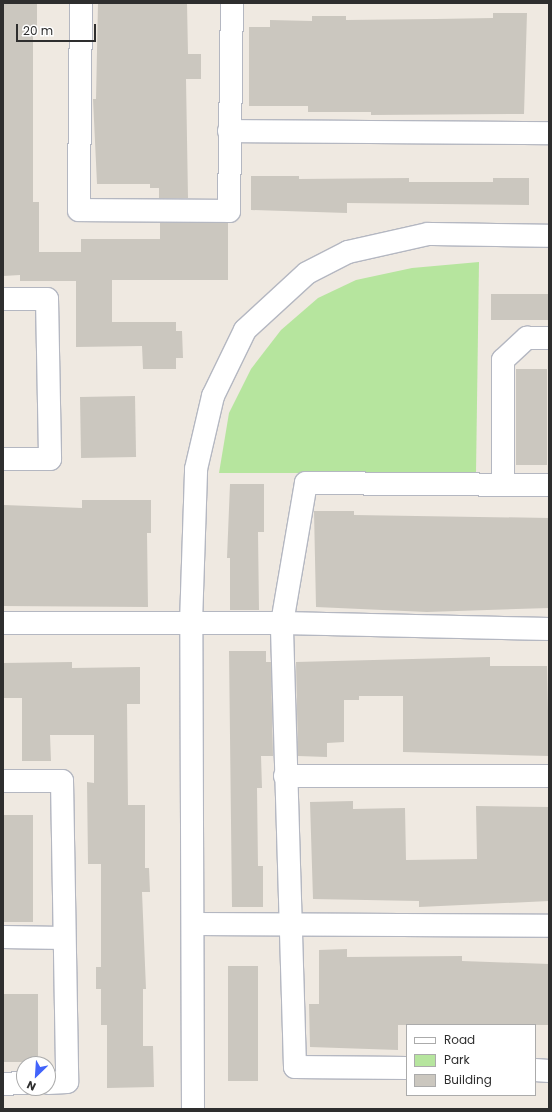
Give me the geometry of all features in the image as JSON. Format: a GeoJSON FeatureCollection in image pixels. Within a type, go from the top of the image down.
{"type":"FeatureCollection","features":[{"type":"Feature","properties":{"kind":"street"},"geometry":{"type":"LineString","coordinates":[[80,3],[79,210],[229,211],[232,3]]}},
{"type":"Feature","properties":{"kind":"street"},"geometry":{"type":"LineString","coordinates":[[230,131],[549,133]]}},
{"type":"Feature","properties":{"kind":"street"},"geometry":{"type":"LineString","coordinates":[[193,1109],[195,924],[191,623],[196,469],[213,396],[245,330],[307,273],[348,252],[428,234],[549,236]]}},
{"type":"Feature","properties":{"kind":"street"},"geometry":{"type":"LineString","coordinates":[[3,299],[48,299],[50,459],[3,459]]}},
{"type":"Feature","properties":{"kind":"street"},"geometry":{"type":"LineString","coordinates":[[503,484],[503,360],[527,338],[549,338]]}},
{"type":"Feature","properties":{"kind":"street"},"geometry":{"type":"LineString","coordinates":[[406,1068],[295,1067],[289,925],[282,623],[306,483],[549,485]]}},
{"type":"Feature","properties":{"kind":"street"},"geometry":{"type":"LineString","coordinates":[[3,623],[282,623],[549,628]]}},
{"type":"Feature","properties":{"kind":"street"},"geometry":{"type":"LineString","coordinates":[[286,776],[549,776]]}},
{"type":"Feature","properties":{"kind":"street"},"geometry":{"type":"LineString","coordinates":[[3,781],[62,781],[67,1082],[56,1083]]}},
{"type":"Feature","properties":{"kind":"street"},"geometry":{"type":"LineString","coordinates":[[195,924],[549,926]]}},
{"type":"Feature","properties":{"kind":"street"},"geometry":{"type":"LineString","coordinates":[[3,937],[64,938]]}},
{"type":"Feature","properties":{"kind":"street"},"geometry":{"type":"LineString","coordinates":[[536,1070],[549,1070]]}},
{"type":"Feature","properties":{"kind":"street"},"geometry":{"type":"LineString","coordinates":[[3,1084],[16,1083]]}},
{"type":"Feature","properties":{"kind":"green space"},"geometry":{"type":"Polygon","coordinates":[[[479,262],[476,473],[219,473],[229,413],[251,369],[281,330],[318,298],[356,280],[412,268],[479,262]]]}},
{"type":"Feature","properties":{"kind":"building"},"geometry":{"type":"Polygon","coordinates":[[[4,3],[37,3],[37,31],[33,31],[33,202],[39,202],[39,252],[81,252],[81,239],[160,239],[160,223],[228,223],[228,280],[112,280],[112,322],[176,322],[176,331],[182,331],[183,358],[176,358],[176,369],[143,369],[142,346],[76,347],[76,281],[20,281],[20,275],[3,276],[4,3]]]}},
{"type":"Feature","properties":{"kind":"building"},"geometry":{"type":"Polygon","coordinates":[[[98,3],[187,3],[188,54],[201,54],[201,79],[186,79],[188,198],[159,198],[159,188],[150,188],[150,184],[97,184],[93,99],[96,99],[98,3]]]}},
{"type":"Feature","properties":{"kind":"building"},"geometry":{"type":"Polygon","coordinates":[[[493,13],[527,13],[524,114],[371,115],[371,112],[308,112],[308,106],[249,106],[249,27],[270,27],[270,20],[312,21],[312,16],[346,16],[346,20],[436,19],[493,18],[493,13]]]}},
{"type":"Feature","properties":{"kind":"building"},"geometry":{"type":"Polygon","coordinates":[[[251,176],[299,176],[299,179],[409,178],[409,182],[493,182],[493,178],[529,178],[529,205],[347,203],[347,213],[251,210],[251,176]]]}},
{"type":"Feature","properties":{"kind":"building"},"geometry":{"type":"Polygon","coordinates":[[[491,294],[549,294],[549,320],[491,320],[491,294]]]}},
{"type":"Feature","properties":{"kind":"building"},"geometry":{"type":"Polygon","coordinates":[[[516,369],[547,369],[547,465],[516,465],[516,369]]]}},
{"type":"Feature","properties":{"kind":"building"},"geometry":{"type":"Polygon","coordinates":[[[135,396],[136,457],[81,458],[80,397],[135,396]]]}},
{"type":"Feature","properties":{"kind":"building"},"geometry":{"type":"Polygon","coordinates":[[[230,484],[264,484],[264,532],[258,532],[259,610],[230,610],[230,558],[227,558],[230,484]]]}},
{"type":"Feature","properties":{"kind":"building"},"geometry":{"type":"Polygon","coordinates":[[[82,500],[151,500],[151,533],[147,533],[148,607],[3,606],[4,505],[82,508],[82,500]]]}},
{"type":"Feature","properties":{"kind":"building"},"geometry":{"type":"Polygon","coordinates":[[[314,511],[354,511],[354,515],[549,518],[549,608],[427,612],[316,607],[314,511]]]}},
{"type":"Feature","properties":{"kind":"building"},"geometry":{"type":"Polygon","coordinates":[[[229,651],[266,651],[266,662],[271,662],[273,756],[261,756],[262,788],[257,788],[258,866],[263,866],[263,907],[232,907],[229,651]]]}},
{"type":"Feature","properties":{"kind":"building"},"geometry":{"type":"Polygon","coordinates":[[[490,657],[490,666],[547,666],[549,756],[403,752],[403,696],[359,696],[359,700],[344,700],[344,742],[327,743],[327,757],[298,756],[296,662],[490,657]]]}},
{"type":"Feature","properties":{"kind":"building"},"geometry":{"type":"Polygon","coordinates":[[[72,662],[72,668],[140,667],[140,704],[127,704],[128,805],[145,805],[145,868],[149,868],[150,892],[142,892],[146,989],[143,989],[143,1046],[153,1046],[154,1087],[107,1088],[107,1025],[101,1025],[101,989],[96,989],[96,967],[101,967],[101,864],[88,864],[87,782],[94,783],[94,735],[50,735],[51,761],[22,761],[22,698],[3,698],[3,663],[72,662]]]}},
{"type":"Feature","properties":{"kind":"building"},"geometry":{"type":"Polygon","coordinates":[[[353,801],[353,809],[405,808],[406,860],[477,859],[476,806],[549,807],[549,901],[419,907],[419,901],[313,899],[310,802],[353,801]]]}},
{"type":"Feature","properties":{"kind":"building"},"geometry":{"type":"Polygon","coordinates":[[[3,815],[33,815],[33,922],[3,922],[3,815]]]}},
{"type":"Feature","properties":{"kind":"building"},"geometry":{"type":"Polygon","coordinates":[[[347,949],[347,957],[462,956],[462,961],[549,964],[549,1025],[406,1024],[398,1025],[398,1050],[310,1047],[309,1004],[319,1004],[319,950],[347,949]]]}},
{"type":"Feature","properties":{"kind":"building"},"geometry":{"type":"Polygon","coordinates":[[[228,966],[258,966],[258,1081],[228,1081],[228,966]]]}},
{"type":"Feature","properties":{"kind":"building"},"geometry":{"type":"Polygon","coordinates":[[[3,994],[38,994],[38,1056],[16,1056],[16,1062],[3,1062],[3,994]]]}}]}
